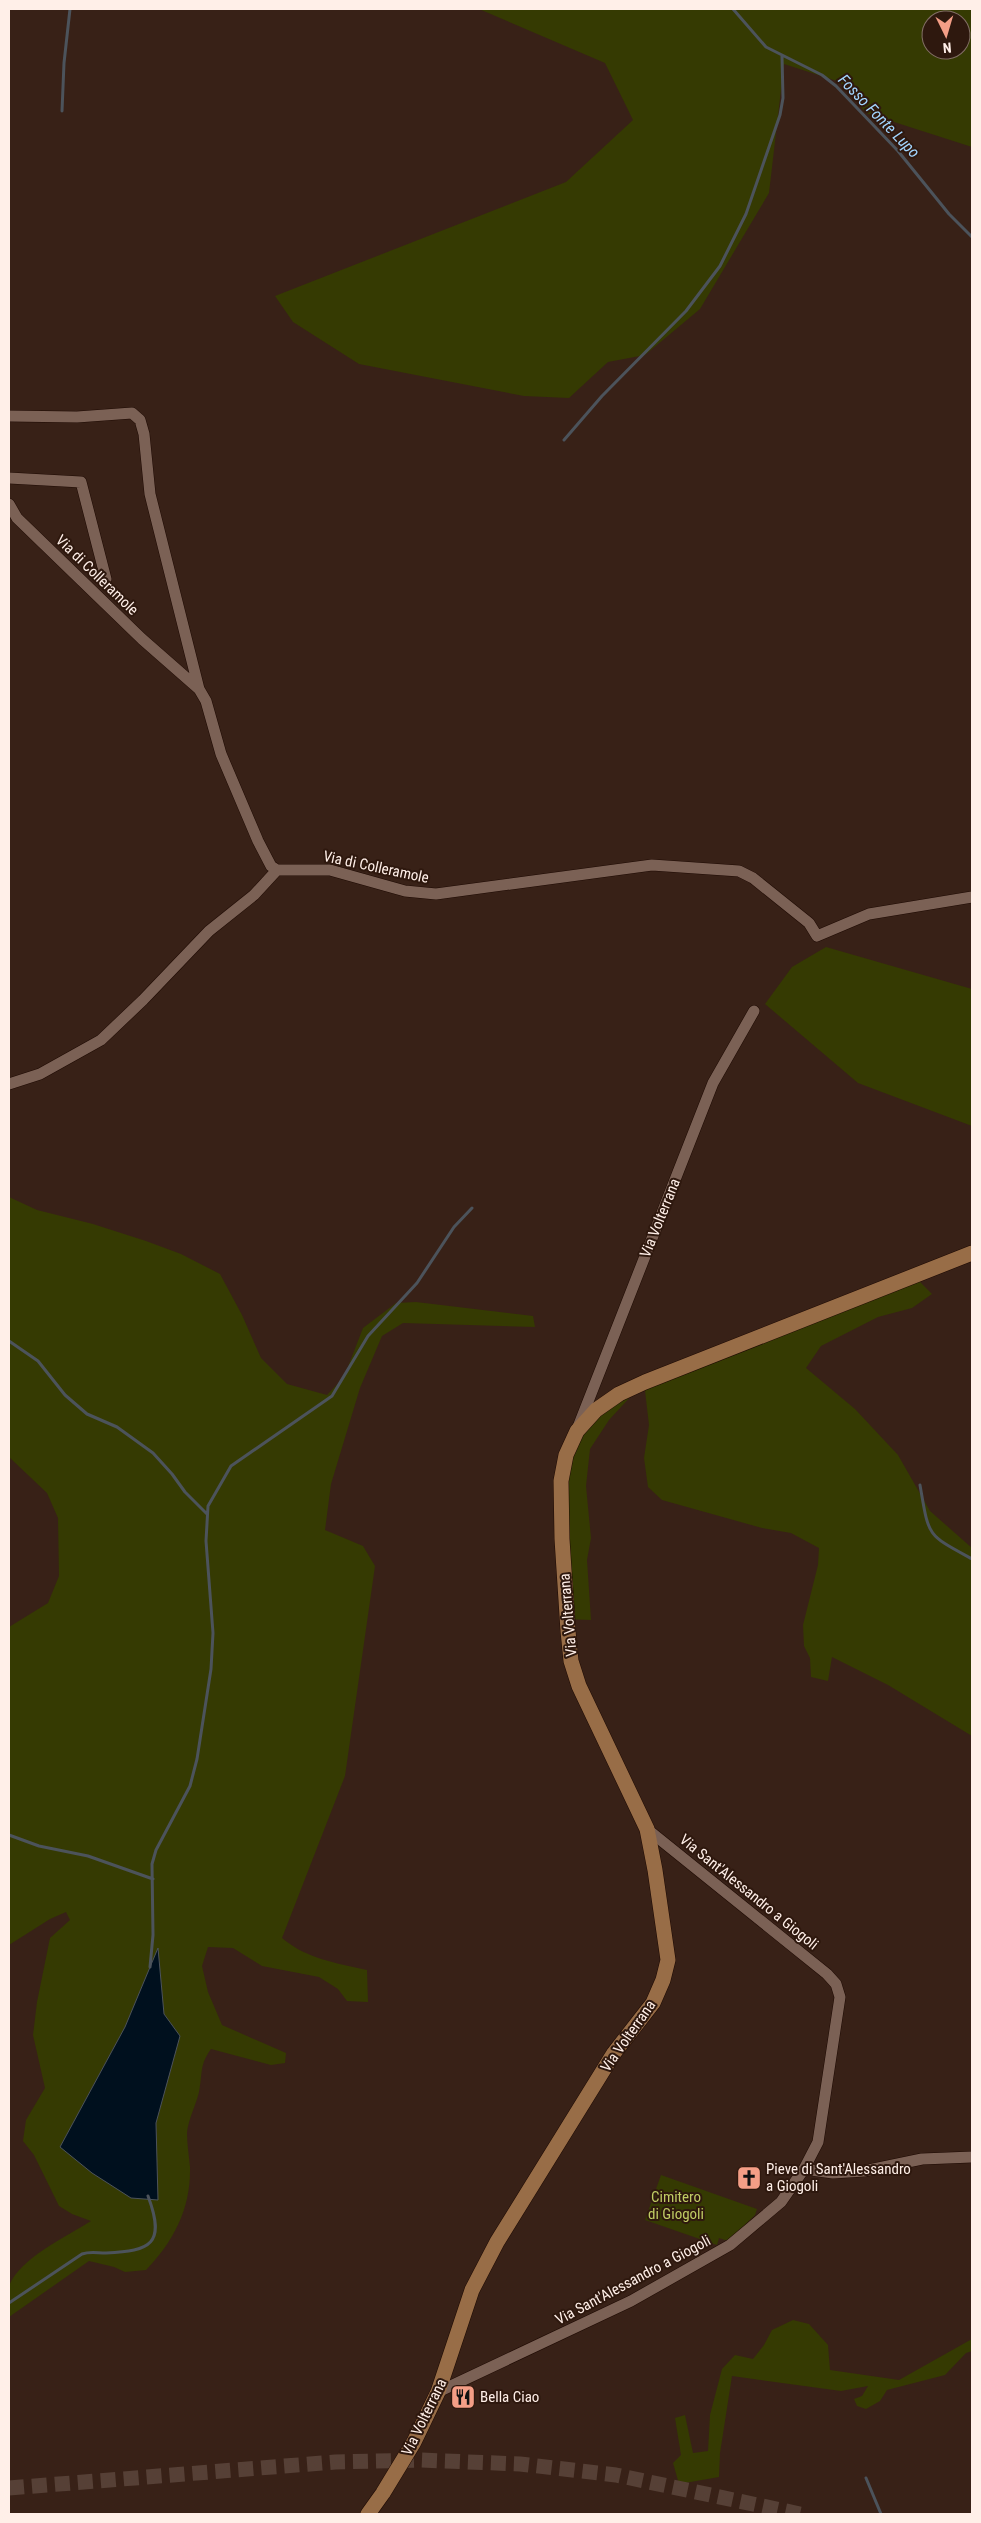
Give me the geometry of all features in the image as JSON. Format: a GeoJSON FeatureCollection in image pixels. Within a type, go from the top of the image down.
{"type":"FeatureCollection","features":[{"type":"Feature","properties":{"kind":"main road","name":"Via Volterrana"},"geometry":{"type":"LineString","coordinates":[[368,2514],[414,2442],[438,2392],[472,2290],[497,2242],[614,2053],[653,2003],[663,1980],[668,1960],[647,1829],[579,1686],[571,1661],[563,1548],[561,1482],[566,1455],[576,1431],[596,1410],[619,1394],[645,1382],[972,1253]]}},
{"type":"Feature","properties":{"kind":"street"},"geometry":{"type":"LineString","coordinates":[[9,416],[77,417],[132,413],[140,420],[144,434],[150,494],[199,688]]}},
{"type":"Feature","properties":{"kind":"street"},"geometry":{"type":"LineString","coordinates":[[9,478],[81,482],[106,579]]}},
{"type":"Feature","properties":{"kind":"street","name":"Via di Colleramole"},"geometry":{"type":"LineString","coordinates":[[9,504],[17,518],[135,632],[199,688],[206,701],[221,754],[258,841],[271,866],[277,870],[330,870],[405,891],[436,894],[652,865],[740,871],[753,878],[809,923],[817,936],[869,914],[972,897]]}},
{"type":"Feature","properties":{"kind":"street"},"geometry":{"type":"LineString","coordinates":[[9,1084],[40,1074],[101,1040],[143,1000],[209,930],[254,894],[277,870]]}},
{"type":"Feature","properties":{"kind":"street","name":"Via Volterrana"},"geometry":{"type":"LineString","coordinates":[[576,1431],[713,1083],[754,1011]]}},
{"type":"Feature","properties":{"kind":"street","name":"Via Sant'Alessandro a Giogoli"},"geometry":{"type":"LineString","coordinates":[[438,2392],[631,2301],[730,2245],[781,2202],[804,2169],[818,2142],[840,1997],[836,1984],[827,1974],[647,1829]]}},
{"type":"Feature","properties":{"kind":"street"},"geometry":{"type":"LineString","coordinates":[[804,2169],[833,2173],[864,2171],[922,2159],[972,2157]]}},
{"type":"Feature","properties":{"kind":"green space"},"geometry":{"type":"Polygon","coordinates":[[[479,9],[972,9],[972,147],[866,113],[840,82],[784,64],[769,193],[700,309],[645,355],[608,362],[569,398],[524,396],[359,364],[293,322],[275,296],[566,182],[633,120],[605,63],[479,9]]]}},
{"type":"Feature","properties":{"kind":"green space"},"geometry":{"type":"Polygon","coordinates":[[[826,947],[972,989],[972,1126],[858,1083],[765,1004],[792,967],[826,947]]]}},
{"type":"Feature","properties":{"kind":"green space"},"geometry":{"type":"Polygon","coordinates":[[[9,1197],[37,1210],[93,1224],[146,1241],[181,1254],[220,1274],[242,1315],[261,1358],[287,1384],[327,1395],[344,1377],[363,1328],[396,1303],[416,1302],[533,1316],[535,1327],[403,1323],[382,1336],[360,1388],[331,1484],[325,1530],[363,1546],[375,1566],[345,1776],[282,1938],[312,1956],[367,1970],[368,2002],[347,2001],[338,1989],[319,1977],[262,1966],[233,1948],[208,1947],[202,1966],[208,1992],[222,2025],[286,2053],[285,2063],[271,2065],[211,2049],[203,2065],[199,2092],[187,2133],[190,2182],[184,2210],[179,2223],[156,2259],[146,2270],[125,2272],[114,2267],[89,2261],[9,2317],[8,2289],[23,2266],[45,2249],[91,2221],[72,2214],[59,2206],[34,2155],[23,2141],[26,2120],[45,2088],[33,2035],[37,2002],[50,1938],[70,1920],[66,1912],[50,1919],[9,1945],[9,1627],[48,1603],[59,1576],[58,1518],[47,1493],[9,1457],[9,1197]],[[158,1949],[125,2027],[60,2147],[158,2200],[156,2123],[180,2036],[164,2014],[158,1949]]]}},
{"type":"Feature","properties":{"kind":"green space"},"geometry":{"type":"Polygon","coordinates":[[[914,1276],[932,1294],[912,1308],[878,1317],[821,1346],[806,1368],[855,1409],[898,1455],[930,1511],[972,1548],[972,1736],[888,1685],[832,1657],[828,1681],[811,1677],[810,1658],[804,1646],[803,1625],[818,1565],[819,1548],[791,1533],[762,1528],[662,1500],[648,1487],[644,1458],[649,1425],[644,1382],[914,1276]]]}},
{"type":"Feature","properties":{"kind":"green space"},"geometry":{"type":"Polygon","coordinates":[[[643,1383],[609,1420],[590,1449],[586,1486],[591,1538],[587,1560],[591,1620],[566,1619],[560,1522],[563,1470],[569,1447],[577,1430],[591,1414],[626,1391],[643,1383]]]}},
{"type":"Feature","properties":{"kind":"green space","name":"Cimitero di Giogoli"},"geometry":{"type":"Polygon","coordinates":[[[661,2175],[757,2209],[755,2215],[728,2241],[719,2238],[717,2245],[645,2220],[661,2175]]]}},
{"type":"Feature","properties":{"kind":"green space"},"geometry":{"type":"Polygon","coordinates":[[[793,2320],[809,2324],[828,2345],[830,2370],[899,2380],[972,2339],[972,2351],[966,2353],[945,2375],[887,2390],[880,2401],[866,2409],[857,2406],[854,2399],[862,2396],[868,2386],[841,2391],[732,2376],[720,2453],[719,2477],[679,2484],[673,2463],[681,2455],[675,2418],[685,2415],[693,2453],[708,2451],[710,2415],[722,2369],[735,2355],[753,2359],[764,2345],[772,2330],[793,2320]]]}},
{"type":"Feature","properties":{"kind":"water"},"geometry":{"type":"Polygon","coordinates":[[[158,1948],[164,2014],[180,2036],[156,2123],[158,2200],[131,2198],[92,2173],[60,2147],[125,2027],[158,1948]]]}},
{"type":"Feature","properties":{"kind":"waterway"},"geometry":{"type":"LineString","coordinates":[[62,111],[64,63],[70,9]]}},
{"type":"Feature","properties":{"kind":"waterway","name":"Fosso Fonte Lupo"},"geometry":{"type":"LineString","coordinates":[[733,9],[766,47],[822,75],[836,86],[898,151],[949,214],[972,237]]}},
{"type":"Feature","properties":{"kind":"waterway"},"geometry":{"type":"LineString","coordinates":[[564,440],[602,396],[686,311],[720,266],[746,214],[780,115],[783,98],[782,56]]}},
{"type":"Feature","properties":{"kind":"waterway"},"geometry":{"type":"LineString","coordinates":[[150,1967],[153,1935],[152,1864],[156,1850],[190,1786],[197,1759],[211,1669],[213,1633],[206,1541],[208,1506],[231,1466],[332,1396],[368,1336],[417,1283],[454,1227],[472,1208]]}},
{"type":"Feature","properties":{"kind":"waterway"},"geometry":{"type":"LineString","coordinates":[[9,1341],[38,1361],[65,1395],[87,1414],[117,1427],[153,1453],[185,1492],[207,1514]]}},
{"type":"Feature","properties":{"kind":"waterway"},"geometry":{"type":"LineString","coordinates":[[920,1485],[925,1515],[932,1532],[946,1544],[972,1559]]}},
{"type":"Feature","properties":{"kind":"waterway"},"geometry":{"type":"LineString","coordinates":[[9,1835],[39,1846],[88,1856],[153,1879]]}},
{"type":"Feature","properties":{"kind":"waterway"},"geometry":{"type":"LineString","coordinates":[[9,2303],[82,2254],[134,2250],[144,2247],[151,2242],[155,2225],[148,2196]]}},
{"type":"Feature","properties":{"kind":"waterway"},"geometry":{"type":"LineString","coordinates":[[866,2478],[881,2514]]}},
{"type":"Feature","properties":{"kind":"tunnel"},"geometry":{"type":"LineString","coordinates":[[9,2488],[335,2462],[421,2460],[520,2464],[616,2475],[800,2514]]}},
{"type":"Feature","properties":{"kind":"place","name":"Pieve di Sant'Alessandro a Giogoli"},"geometry":{"type":"Point","coordinates":[749,2178]}},
{"type":"Feature","properties":{"kind":"place","name":"Bella Ciao"},"geometry":{"type":"Point","coordinates":[463,2397]}}]}
